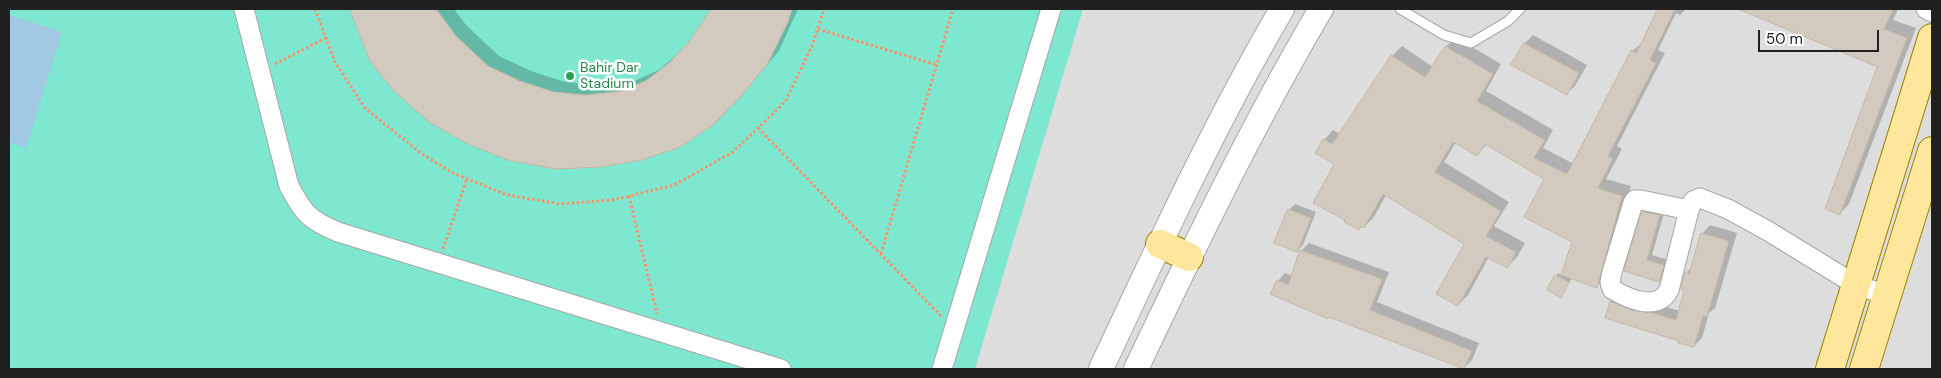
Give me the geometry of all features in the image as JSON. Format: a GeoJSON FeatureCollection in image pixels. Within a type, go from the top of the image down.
{"type":"FeatureCollection","features":[{"type":"Feature","properties":{"kind":"main road"},"geometry":{"type":"LineString","coordinates":[[1830,369],[1856,285],[1923,103],[1932,38]]}},
{"type":"Feature","properties":{"kind":"main road"},"geometry":{"type":"LineString","coordinates":[[1864,369],[1932,151]]}},
{"type":"Feature","properties":{"kind":"main road"},"geometry":{"type":"LineString","coordinates":[[1160,244],[1189,257]]}},
{"type":"Feature","properties":{"kind":"street"},"geometry":{"type":"LineString","coordinates":[[244,9],[289,186],[301,209],[316,223],[338,232],[781,369]]}},
{"type":"Feature","properties":{"kind":"street"},"geometry":{"type":"LineString","coordinates":[[942,369],[1051,9]]}},
{"type":"Feature","properties":{"kind":"street"},"geometry":{"type":"LineString","coordinates":[[1102,369],[1214,134],[1282,9]]}},
{"type":"Feature","properties":{"kind":"street"},"geometry":{"type":"LineString","coordinates":[[1136,369],[1243,148],[1321,9]]}},
{"type":"Feature","properties":{"kind":"street"},"geometry":{"type":"LineString","coordinates":[[1926,9],[1932,12]]}},
{"type":"Feature","properties":{"kind":"street"},"geometry":{"type":"LineString","coordinates":[[1689,210],[1641,200],[1636,200],[1633,203],[1612,272],[1610,282],[1612,289],[1650,303],[1665,298],[1689,210],[1693,201],[1700,198],[1728,209],[1768,230],[1856,285],[1887,295]]}},
{"type":"Feature","properties":{"kind":"lane"},"geometry":{"type":"LineString","coordinates":[[1400,9],[1444,35],[1471,43],[1508,22],[1520,9]]}},
{"type":"Feature","properties":{"kind":"path"},"geometry":{"type":"LineString","coordinates":[[315,9],[335,62],[365,108],[422,154],[453,173],[507,195],[560,204],[613,200],[674,184],[733,152],[785,102],[812,46],[824,9]]}},
{"type":"Feature","properties":{"kind":"path"},"geometry":{"type":"LineString","coordinates":[[881,254],[953,9]]}},
{"type":"Feature","properties":{"kind":"path"},"geometry":{"type":"LineString","coordinates":[[818,29],[937,65]]}},
{"type":"Feature","properties":{"kind":"path"},"geometry":{"type":"LineString","coordinates":[[259,72],[326,38]]}},
{"type":"Feature","properties":{"kind":"path"},"geometry":{"type":"LineString","coordinates":[[758,128],[954,329]]}},
{"type":"Feature","properties":{"kind":"path"},"geometry":{"type":"LineString","coordinates":[[438,263],[466,178]]}},
{"type":"Feature","properties":{"kind":"path"},"geometry":{"type":"LineString","coordinates":[[629,196],[661,332]]}},
{"type":"Feature","properties":{"kind":"shaded area"},"geometry":{"type":"Polygon","coordinates":[[[9,9],[1932,9],[1932,369],[9,369],[9,9]]]}},
{"type":"Feature","properties":{"kind":"green space"},"geometry":{"type":"Polygon","coordinates":[[[9,9],[1083,9],[975,369],[9,369],[9,9]]]}},
{"type":"Feature","properties":{"kind":"water"},"geometry":{"type":"Polygon","coordinates":[[[9,15],[62,32],[26,148],[9,142],[9,15]]]}},
{"type":"Feature","properties":{"kind":"building","name":"Bahir Dar Stadium"},"geometry":{"type":"Polygon","coordinates":[[[350,9],[436,9],[456,36],[488,66],[520,81],[554,92],[586,95],[623,91],[647,80],[668,64],[689,42],[711,9],[792,9],[788,22],[768,63],[742,95],[713,125],[680,147],[642,160],[600,167],[556,169],[508,160],[466,143],[429,122],[393,90],[370,61],[350,9]]]}},
{"type":"Feature","properties":{"kind":"building"},"geometry":{"type":"Polygon","coordinates":[[[1658,9],[1675,9],[1650,60],[1656,63],[1608,156],[1613,159],[1598,188],[1622,196],[1597,288],[1561,275],[1572,242],[1524,217],[1544,179],[1485,144],[1477,156],[1453,142],[1435,172],[1501,211],[1486,236],[1516,252],[1508,268],[1486,257],[1458,306],[1436,294],[1464,244],[1383,194],[1364,228],[1361,226],[1359,230],[1344,222],[1345,220],[1313,203],[1334,164],[1315,153],[1323,139],[1332,144],[1391,55],[1425,77],[1445,46],[1493,74],[1477,101],[1545,140],[1534,158],[1567,174],[1631,50],[1636,53],[1658,9]]]}},
{"type":"Feature","properties":{"kind":"building"},"geometry":{"type":"Polygon","coordinates":[[[1738,9],[1893,9],[1884,29],[1907,38],[1840,215],[1825,209],[1877,67],[1738,9]]]}},
{"type":"Feature","properties":{"kind":"building"},"geometry":{"type":"Polygon","coordinates":[[[1524,43],[1579,73],[1567,95],[1511,65],[1524,43]]]}},
{"type":"Feature","properties":{"kind":"building"},"geometry":{"type":"Polygon","coordinates":[[[1288,209],[1311,218],[1297,252],[1274,243],[1288,209]]]}},
{"type":"Feature","properties":{"kind":"building"},"geometry":{"type":"Polygon","coordinates":[[[1642,212],[1660,215],[1647,260],[1664,265],[1659,282],[1624,271],[1642,212]]]}},
{"type":"Feature","properties":{"kind":"building"},"geometry":{"type":"Polygon","coordinates":[[[1701,233],[1729,241],[1707,317],[1703,316],[1694,347],[1605,318],[1610,301],[1632,310],[1653,313],[1676,320],[1684,290],[1681,289],[1685,272],[1689,273],[1701,233]]]}},
{"type":"Feature","properties":{"kind":"building"},"geometry":{"type":"Polygon","coordinates":[[[1300,250],[1382,279],[1370,310],[1472,351],[1464,369],[1329,317],[1328,319],[1270,294],[1277,280],[1288,285],[1300,250]]]}},
{"type":"Feature","properties":{"kind":"building"},"geometry":{"type":"Polygon","coordinates":[[[1555,275],[1569,282],[1561,298],[1547,290],[1555,275]]]}},
{"type":"Feature","properties":{"kind":"place","name":"Bahir Dar Stadium"},"geometry":{"type":"Point","coordinates":[570,76]}}]}
